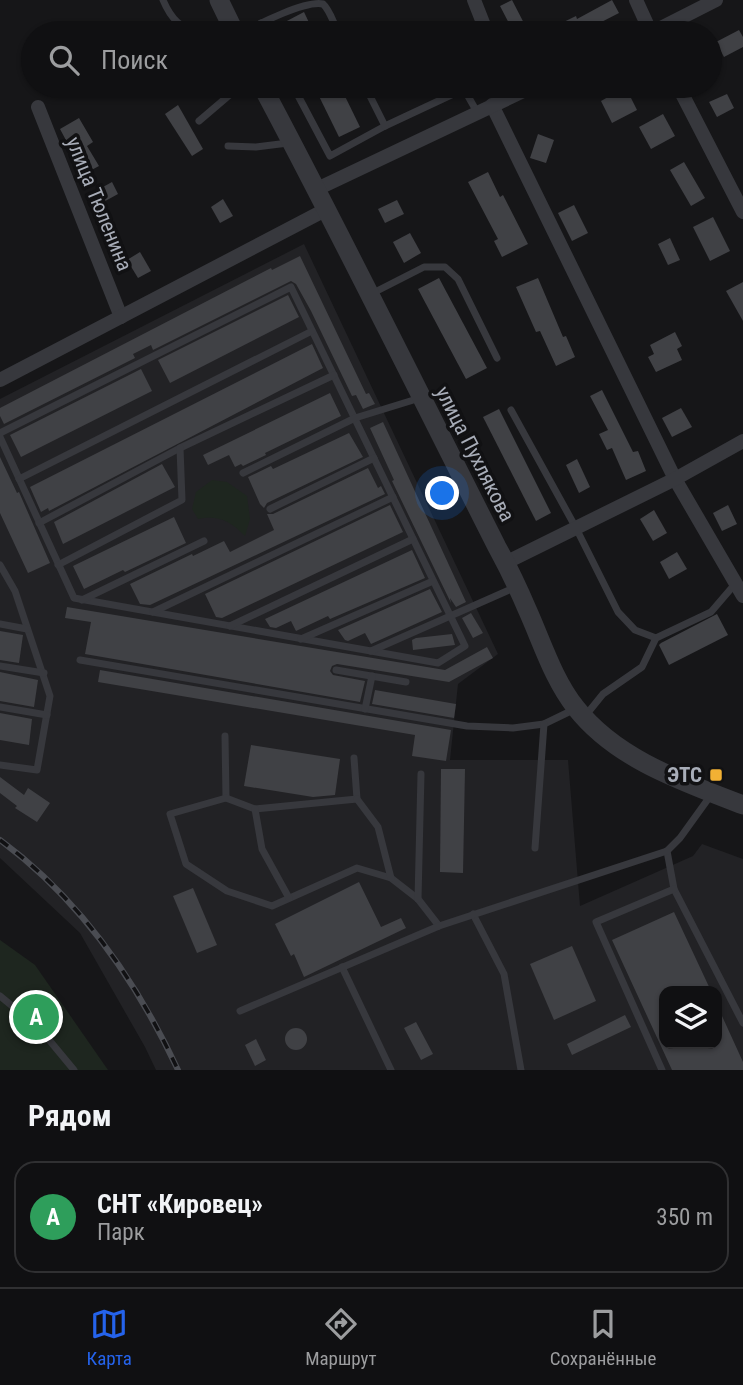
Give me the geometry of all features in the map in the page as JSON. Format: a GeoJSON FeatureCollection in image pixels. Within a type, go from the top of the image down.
{"type":"FeatureCollection","features":[{"type":"Feature","properties":{"kind":"street"},"geometry":{"type":"LineString","coordinates":[[219,0],[229,21]]}},
{"type":"Feature","properties":{"kind":"street"},"geometry":{"type":"LineString","coordinates":[[474,0],[482,21]]}},
{"type":"Feature","properties":{"kind":"street"},"geometry":{"type":"LineString","coordinates":[[636,0],[646,21]]}},
{"type":"Feature","properties":{"kind":"street"},"geometry":{"type":"LineString","coordinates":[[675,21],[716,0]]}},
{"type":"Feature","properties":{"kind":"street","name":"улица Пухлякова"},"geometry":{"type":"LineString","coordinates":[[268,98],[317,188],[517,587],[551,666],[581,713],[609,739],[636,758],[670,776],[743,805]]}},
{"type":"Feature","properties":{"kind":"street"},"geometry":{"type":"LineString","coordinates":[[317,188],[492,105],[500,98]]}},
{"type":"Feature","properties":{"kind":"street"},"geometry":{"type":"LineString","coordinates":[[684,98],[743,212]]}},
{"type":"Feature","properties":{"kind":"street"},"geometry":{"type":"LineString","coordinates":[[492,105],[675,479],[739,590]]}},
{"type":"Feature","properties":{"kind":"street","name":"улица Тюленина"},"geometry":{"type":"LineString","coordinates":[[38,107],[121,317]]}},
{"type":"Feature","properties":{"kind":"street"},"geometry":{"type":"LineString","coordinates":[[0,380],[327,209]]}},
{"type":"Feature","properties":{"kind":"street"},"geometry":{"type":"LineString","coordinates":[[505,563],[675,479],[743,441]]}},
{"type":"Feature","properties":{"kind":"lane"},"geometry":{"type":"LineString","coordinates":[[163,0],[174,21]]}},
{"type":"Feature","properties":{"kind":"lane"},"geometry":{"type":"LineString","coordinates":[[265,21],[303,0],[316,0],[325,5],[333,21]]}},
{"type":"Feature","properties":{"kind":"lane"},"geometry":{"type":"LineString","coordinates":[[199,121],[226,98]]}},
{"type":"Feature","properties":{"kind":"lane"},"geometry":{"type":"LineString","coordinates":[[299,98],[330,156],[445,98]]}},
{"type":"Feature","properties":{"kind":"lane"},"geometry":{"type":"LineString","coordinates":[[371,98],[385,126]]}},
{"type":"Feature","properties":{"kind":"lane"},"geometry":{"type":"LineString","coordinates":[[469,98],[477,112]]}},
{"type":"Feature","properties":{"kind":"lane"},"geometry":{"type":"LineString","coordinates":[[228,146],[256,147],[292,143]]}},
{"type":"Feature","properties":{"kind":"lane"},"geometry":{"type":"LineString","coordinates":[[370,294],[424,267],[445,267],[458,279],[497,358]]}},
{"type":"Feature","properties":{"kind":"lane"},"geometry":{"type":"LineString","coordinates":[[291,287],[334,375],[465,646],[438,663],[74,598],[0,435],[291,287]]}},
{"type":"Feature","properties":{"kind":"lane"},"geometry":{"type":"LineString","coordinates":[[19,479],[312,331]]}},
{"type":"Feature","properties":{"kind":"lane"},"geometry":{"type":"LineString","coordinates":[[39,523],[180,448],[334,375]]}},
{"type":"Feature","properties":{"kind":"lane"},"geometry":{"type":"LineString","coordinates":[[243,473],[355,418],[421,398]]}},
{"type":"Feature","properties":{"kind":"lane"},"geometry":{"type":"LineString","coordinates":[[511,410],[576,528],[618,612],[635,630],[656,638]]}},
{"type":"Feature","properties":{"kind":"lane"},"geometry":{"type":"LineString","coordinates":[[58,565],[183,500],[180,448]]}},
{"type":"Feature","properties":{"kind":"lane"},"geometry":{"type":"LineString","coordinates":[[270,509],[374,458]]}},
{"type":"Feature","properties":{"kind":"lane"},"geometry":{"type":"LineString","coordinates":[[152,612],[393,497]]}},
{"type":"Feature","properties":{"kind":"lane"},"geometry":{"type":"LineString","coordinates":[[230,626],[413,539]]}},
{"type":"Feature","properties":{"kind":"lane"},"geometry":{"type":"LineString","coordinates":[[82,600],[204,541]]}},
{"type":"Feature","properties":{"kind":"lane"},"geometry":{"type":"LineString","coordinates":[[0,765],[37,770],[50,696],[15,591],[1,567]]}},
{"type":"Feature","properties":{"kind":"lane"},"geometry":{"type":"LineString","coordinates":[[301,639],[433,581]]}},
{"type":"Feature","properties":{"kind":"lane"},"geometry":{"type":"LineString","coordinates":[[370,651],[517,587]]}},
{"type":"Feature","properties":{"kind":"lane"},"geometry":{"type":"LineString","coordinates":[[80,660],[467,726],[513,728],[544,724],[581,713],[642,667],[656,638],[711,612],[739,590]]}},
{"type":"Feature","properties":{"kind":"lane"},"geometry":{"type":"LineString","coordinates":[[0,624],[27,629]]}},
{"type":"Feature","properties":{"kind":"lane"},"geometry":{"type":"LineString","coordinates":[[0,666],[44,673]]}},
{"type":"Feature","properties":{"kind":"lane"},"geometry":{"type":"LineString","coordinates":[[336,670],[406,682]]}},
{"type":"Feature","properties":{"kind":"lane"},"geometry":{"type":"LineString","coordinates":[[365,709],[372,676]]}},
{"type":"Feature","properties":{"kind":"lane"},"geometry":{"type":"LineString","coordinates":[[0,707],[47,715]]}},
{"type":"Feature","properties":{"kind":"lane"},"geometry":{"type":"LineString","coordinates":[[536,848],[544,724]]}},
{"type":"Feature","properties":{"kind":"lane"},"geometry":{"type":"LineString","coordinates":[[225,736],[226,798]]}},
{"type":"Feature","properties":{"kind":"lane"},"geometry":{"type":"LineString","coordinates":[[354,758],[357,799],[378,827],[391,878]]}},
{"type":"Feature","properties":{"kind":"lane"},"geometry":{"type":"LineString","coordinates":[[418,900],[421,774]]}},
{"type":"Feature","properties":{"kind":"lane"},"geometry":{"type":"LineString","coordinates":[[240,1011],[439,926],[667,850],[680,838],[712,793]]}},
{"type":"Feature","properties":{"kind":"lane"},"geometry":{"type":"LineString","coordinates":[[357,799],[255,809],[226,798],[170,814],[186,864],[227,891],[272,906],[358,867],[391,878],[418,900],[439,926]]}},
{"type":"Feature","properties":{"kind":"lane"},"geometry":{"type":"LineString","coordinates":[[255,809],[262,849],[289,898]]}},
{"type":"Feature","properties":{"kind":"lane"},"geometry":{"type":"LineString","coordinates":[[667,850],[674,889],[743,1023]]}},
{"type":"Feature","properties":{"kind":"lane"},"geometry":{"type":"LineString","coordinates":[[662,1070],[596,922],[674,889]]}},
{"type":"Feature","properties":{"kind":"lane"},"geometry":{"type":"LineString","coordinates":[[473,914],[504,974],[521,1070]]}},
{"type":"Feature","properties":{"kind":"lane"},"geometry":{"type":"LineString","coordinates":[[342,967],[391,1070]]}},
{"type":"Feature","properties":{"kind":"lane"},"geometry":{"type":"LineString","coordinates":[[0,996],[40,1029],[74,1070]]}},
{"type":"Feature","properties":{"kind":"shaded area"},"geometry":{"type":"Polygon","coordinates":[[[304,244],[498,654],[458,684],[450,760],[568,760],[580,906],[693,856],[702,844],[743,859],[743,1070],[156,1070],[80,933],[0,858],[0,399],[304,244]]]}},
{"type":"Feature","properties":{"kind":"shaded area"},"geometry":{"type":"Polygon","coordinates":[[[212,480],[227,482],[247,496],[250,519],[245,536],[224,520],[198,519],[192,509],[196,492],[212,480]]]}},
{"type":"Feature","properties":{"kind":"shaded area"},"geometry":{"type":"Polygon","coordinates":[[[0,940],[35,965],[108,1070],[0,1070],[0,940]]]}},
{"type":"Feature","properties":{"kind":"building"},"geometry":{"type":"Polygon","coordinates":[[[512,0],[523,21],[508,21],[500,6],[512,0]]]}},
{"type":"Feature","properties":{"kind":"building"},"geometry":{"type":"Polygon","coordinates":[[[612,0],[619,13],[603,21],[566,21],[576,16],[577,19],[612,0]]]}},
{"type":"Feature","properties":{"kind":"building"},"geometry":{"type":"Polygon","coordinates":[[[304,12],[308,21],[287,21],[304,12]]]}},
{"type":"Feature","properties":{"kind":"building"},"geometry":{"type":"Polygon","coordinates":[[[739,30],[743,37],[743,47],[724,57],[722,39],[739,30]]]}},
{"type":"Feature","properties":{"kind":"building"},"geometry":{"type":"Polygon","coordinates":[[[727,94],[734,108],[717,117],[709,102],[727,94]]]}},
{"type":"Feature","properties":{"kind":"building"},"geometry":{"type":"Polygon","coordinates":[[[320,98],[346,98],[360,127],[339,137],[320,98]]]}},
{"type":"Feature","properties":{"kind":"building"},"geometry":{"type":"Polygon","coordinates":[[[606,98],[631,98],[637,110],[612,123],[601,101],[606,98]]]}},
{"type":"Feature","properties":{"kind":"building"},"geometry":{"type":"Polygon","coordinates":[[[178,105],[203,149],[192,156],[165,114],[178,105]]]}},
{"type":"Feature","properties":{"kind":"building"},"geometry":{"type":"Polygon","coordinates":[[[663,114],[675,136],[651,149],[639,127],[663,114]]]}},
{"type":"Feature","properties":{"kind":"building"},"geometry":{"type":"Polygon","coordinates":[[[79,118],[93,142],[87,146],[99,166],[84,174],[60,129],[79,118]]]}},
{"type":"Feature","properties":{"kind":"building"},"geometry":{"type":"Polygon","coordinates":[[[538,134],[554,140],[546,163],[530,158],[538,134]]]}},
{"type":"Feature","properties":{"kind":"building"},"geometry":{"type":"Polygon","coordinates":[[[684,162],[705,198],[691,206],[670,170],[684,162]]]}},
{"type":"Feature","properties":{"kind":"building"},"geometry":{"type":"Polygon","coordinates":[[[488,172],[528,244],[502,257],[494,241],[498,239],[468,182],[488,172]]]}},
{"type":"Feature","properties":{"kind":"building"},"geometry":{"type":"Polygon","coordinates":[[[112,182],[118,194],[98,205],[92,193],[112,182]]]}},
{"type":"Feature","properties":{"kind":"building"},"geometry":{"type":"Polygon","coordinates":[[[223,199],[233,216],[220,223],[211,207],[223,199]]]}},
{"type":"Feature","properties":{"kind":"building"},"geometry":{"type":"Polygon","coordinates":[[[397,200],[404,214],[385,223],[378,209],[397,200]]]}},
{"type":"Feature","properties":{"kind":"building"},"geometry":{"type":"Polygon","coordinates":[[[574,205],[588,233],[572,241],[558,213],[574,205]]]}},
{"type":"Feature","properties":{"kind":"building"},"geometry":{"type":"Polygon","coordinates":[[[713,217],[730,251],[710,261],[693,227],[713,217]]]}},
{"type":"Feature","properties":{"kind":"building"},"geometry":{"type":"Polygon","coordinates":[[[410,233],[421,253],[404,263],[393,242],[410,233]]]}},
{"type":"Feature","properties":{"kind":"building"},"geometry":{"type":"Polygon","coordinates":[[[670,238],[680,260],[668,265],[658,244],[670,238]]]}},
{"type":"Feature","properties":{"kind":"building"},"geometry":{"type":"Polygon","coordinates":[[[140,252],[151,271],[138,278],[127,260],[140,252]]]}},
{"type":"Feature","properties":{"kind":"building"},"geometry":{"type":"Polygon","coordinates":[[[300,256],[366,394],[369,393],[375,404],[363,409],[356,395],[352,396],[311,311],[296,284],[291,281],[153,350],[151,345],[133,354],[135,358],[4,424],[0,408],[271,268],[272,270],[300,256]]]}},
{"type":"Feature","properties":{"kind":"building"},"geometry":{"type":"Polygon","coordinates":[[[439,278],[487,368],[466,379],[418,289],[439,278]]]}},
{"type":"Feature","properties":{"kind":"building"},"geometry":{"type":"Polygon","coordinates":[[[538,278],[563,337],[566,336],[575,357],[556,366],[540,331],[536,332],[516,287],[538,278]]]}},
{"type":"Feature","properties":{"kind":"building"},"geometry":{"type":"Polygon","coordinates":[[[743,282],[743,321],[726,291],[743,282]]]}},
{"type":"Feature","properties":{"kind":"building"},"geometry":{"type":"Polygon","coordinates":[[[288,295],[299,317],[170,383],[158,360],[288,295]]]}},
{"type":"Feature","properties":{"kind":"building"},"geometry":{"type":"Polygon","coordinates":[[[675,332],[682,346],[677,349],[682,360],[656,372],[648,357],[654,354],[650,345],[675,332]]]}},
{"type":"Feature","properties":{"kind":"building"},"geometry":{"type":"Polygon","coordinates":[[[312,344],[323,368],[49,511],[48,508],[41,512],[30,487],[312,344]]]}},
{"type":"Feature","properties":{"kind":"building"},"geometry":{"type":"Polygon","coordinates":[[[141,369],[152,391],[21,457],[10,435],[141,369]]]}},
{"type":"Feature","properties":{"kind":"building"},"geometry":{"type":"Polygon","coordinates":[[[602,390],[633,452],[638,451],[646,471],[626,480],[612,448],[607,450],[599,434],[608,430],[590,396],[602,390]]]}},
{"type":"Feature","properties":{"kind":"building"},"geometry":{"type":"Polygon","coordinates":[[[330,393],[341,416],[243,466],[241,464],[235,467],[229,455],[208,465],[203,455],[330,393]]]}},
{"type":"Feature","properties":{"kind":"building"},"geometry":{"type":"Polygon","coordinates":[[[681,408],[692,427],[672,437],[662,418],[681,408]]]}},
{"type":"Feature","properties":{"kind":"building"},"geometry":{"type":"Polygon","coordinates":[[[499,409],[551,513],[536,521],[483,417],[499,409]]]}},
{"type":"Feature","properties":{"kind":"building"},"geometry":{"type":"Polygon","coordinates":[[[383,422],[466,602],[456,607],[450,598],[451,603],[392,481],[394,480],[370,428],[383,422]]]}},
{"type":"Feature","properties":{"kind":"building"},"geometry":{"type":"Polygon","coordinates":[[[349,433],[363,457],[267,503],[264,508],[260,504],[248,477],[271,466],[273,469],[349,433]]]}},
{"type":"Feature","properties":{"kind":"building"},"geometry":{"type":"Polygon","coordinates":[[[0,457],[17,493],[19,492],[50,563],[28,573],[0,513],[0,457]]]}},
{"type":"Feature","properties":{"kind":"building"},"geometry":{"type":"Polygon","coordinates":[[[577,459],[590,487],[579,493],[566,465],[577,459]]]}},
{"type":"Feature","properties":{"kind":"building"},"geometry":{"type":"Polygon","coordinates":[[[162,464],[175,487],[63,544],[54,522],[162,464]]]}},
{"type":"Feature","properties":{"kind":"building"},"geometry":{"type":"Polygon","coordinates":[[[368,468],[378,488],[381,486],[385,494],[150,605],[140,604],[130,584],[224,541],[230,552],[274,530],[267,514],[273,514],[368,468]]]}},
{"type":"Feature","properties":{"kind":"building"},"geometry":{"type":"Polygon","coordinates":[[[390,505],[403,532],[222,618],[216,617],[205,594],[390,505]]]}},
{"type":"Feature","properties":{"kind":"building"},"geometry":{"type":"Polygon","coordinates":[[[728,505],[737,524],[722,531],[713,513],[728,505]]]}},
{"type":"Feature","properties":{"kind":"building"},"geometry":{"type":"Polygon","coordinates":[[[654,510],[667,533],[653,541],[640,519],[654,510]]]}},
{"type":"Feature","properties":{"kind":"building"},"geometry":{"type":"Polygon","coordinates":[[[174,517],[186,543],[84,589],[73,566],[174,517]]]}},
{"type":"Feature","properties":{"kind":"building"},"geometry":{"type":"Polygon","coordinates":[[[412,550],[425,578],[296,631],[291,621],[276,628],[270,627],[265,619],[412,550]]]}},
{"type":"Feature","properties":{"kind":"building"},"geometry":{"type":"Polygon","coordinates":[[[677,552],[687,569],[669,579],[660,562],[677,552]]]}},
{"type":"Feature","properties":{"kind":"building"},"geometry":{"type":"Polygon","coordinates":[[[430,589],[442,612],[371,644],[365,633],[348,641],[338,630],[430,589]]]}},
{"type":"Feature","properties":{"kind":"building"},"geometry":{"type":"Polygon","coordinates":[[[67,607],[445,670],[487,647],[493,658],[449,682],[337,664],[332,666],[330,671],[333,675],[365,681],[360,702],[85,654],[91,622],[65,618],[67,607]]]}},
{"type":"Feature","properties":{"kind":"building"},"geometry":{"type":"Polygon","coordinates":[[[471,613],[483,633],[473,638],[462,618],[471,613]]]}},
{"type":"Feature","properties":{"kind":"building"},"geometry":{"type":"Polygon","coordinates":[[[717,614],[728,635],[669,665],[659,645],[717,614]]]}},
{"type":"Feature","properties":{"kind":"building"},"geometry":{"type":"Polygon","coordinates":[[[0,631],[23,635],[19,663],[0,660],[0,631]]]}},
{"type":"Feature","properties":{"kind":"building"},"geometry":{"type":"Polygon","coordinates":[[[452,634],[455,645],[413,650],[412,640],[416,638],[452,634]]]}},
{"type":"Feature","properties":{"kind":"building"},"geometry":{"type":"Polygon","coordinates":[[[100,670],[451,730],[446,761],[412,756],[415,735],[98,682],[100,670]]]}},
{"type":"Feature","properties":{"kind":"building"},"geometry":{"type":"Polygon","coordinates":[[[0,672],[38,680],[34,707],[0,701],[0,672]]]}},
{"type":"Feature","properties":{"kind":"building"},"geometry":{"type":"Polygon","coordinates":[[[375,690],[456,704],[454,718],[372,704],[375,690]]]}},
{"type":"Feature","properties":{"kind":"building"},"geometry":{"type":"Polygon","coordinates":[[[0,713],[32,719],[29,745],[0,740],[0,713]]]}},
{"type":"Feature","properties":{"kind":"building"},"geometry":{"type":"Polygon","coordinates":[[[251,745],[340,759],[335,795],[313,797],[244,786],[251,745]]]}},
{"type":"Feature","properties":{"kind":"building"},"geometry":{"type":"Polygon","coordinates":[[[441,769],[465,769],[463,873],[440,872],[441,769]]]}},
{"type":"Feature","properties":{"kind":"building"},"geometry":{"type":"Polygon","coordinates":[[[0,777],[24,795],[28,788],[50,803],[37,822],[15,808],[17,806],[0,793],[0,777]]]}},
{"type":"Feature","properties":{"kind":"building"},"geometry":{"type":"Polygon","coordinates":[[[359,882],[381,927],[401,918],[406,928],[304,977],[294,954],[291,956],[275,924],[359,882]]]}},
{"type":"Feature","properties":{"kind":"building"},"geometry":{"type":"Polygon","coordinates":[[[193,888],[217,945],[197,953],[173,896],[193,888]]]}},
{"type":"Feature","properties":{"kind":"building"},"geometry":{"type":"Polygon","coordinates":[[[674,912],[709,986],[659,986],[659,1042],[612,940],[674,912]]]}},
{"type":"Feature","properties":{"kind":"building"},"geometry":{"type":"Polygon","coordinates":[[[572,946],[596,1001],[554,1020],[530,964],[572,946]]]}},
{"type":"Feature","properties":{"kind":"building"},"geometry":{"type":"Polygon","coordinates":[[[625,1015],[631,1027],[572,1055],[567,1044],[625,1015]]]}},
{"type":"Feature","properties":{"kind":"building"},"geometry":{"type":"Polygon","coordinates":[[[722,1016],[743,1062],[743,1070],[672,1070],[662,1049],[722,1049],[722,1016]]]}},
{"type":"Feature","properties":{"kind":"building"},"geometry":{"type":"Polygon","coordinates":[[[416,1022],[433,1054],[421,1060],[404,1028],[416,1022]]]}},
{"type":"Feature","properties":{"kind":"building"},"geometry":{"type":"Polygon","coordinates":[[[296,1028],[304,1031],[307,1039],[304,1047],[296,1050],[288,1047],[285,1039],[288,1031],[296,1028]]]}},
{"type":"Feature","properties":{"kind":"building"},"geometry":{"type":"Polygon","coordinates":[[[256,1039],[266,1060],[255,1066],[245,1045],[256,1039]]]}},
{"type":"Feature","properties":{"kind":"railway"},"geometry":{"type":"LineString","coordinates":[[0,840],[56,888],[103,943],[144,1004],[178,1070]]}},
{"type":"Feature","properties":{"kind":"place","name":"ЭТС"},"geometry":{"type":"Point","coordinates":[716,775]}},
{"type":"Feature","properties":{"kind":"place","name":"СНТ «Кировец»"},"geometry":{"type":"Point","coordinates":[36,1017]}}]}
